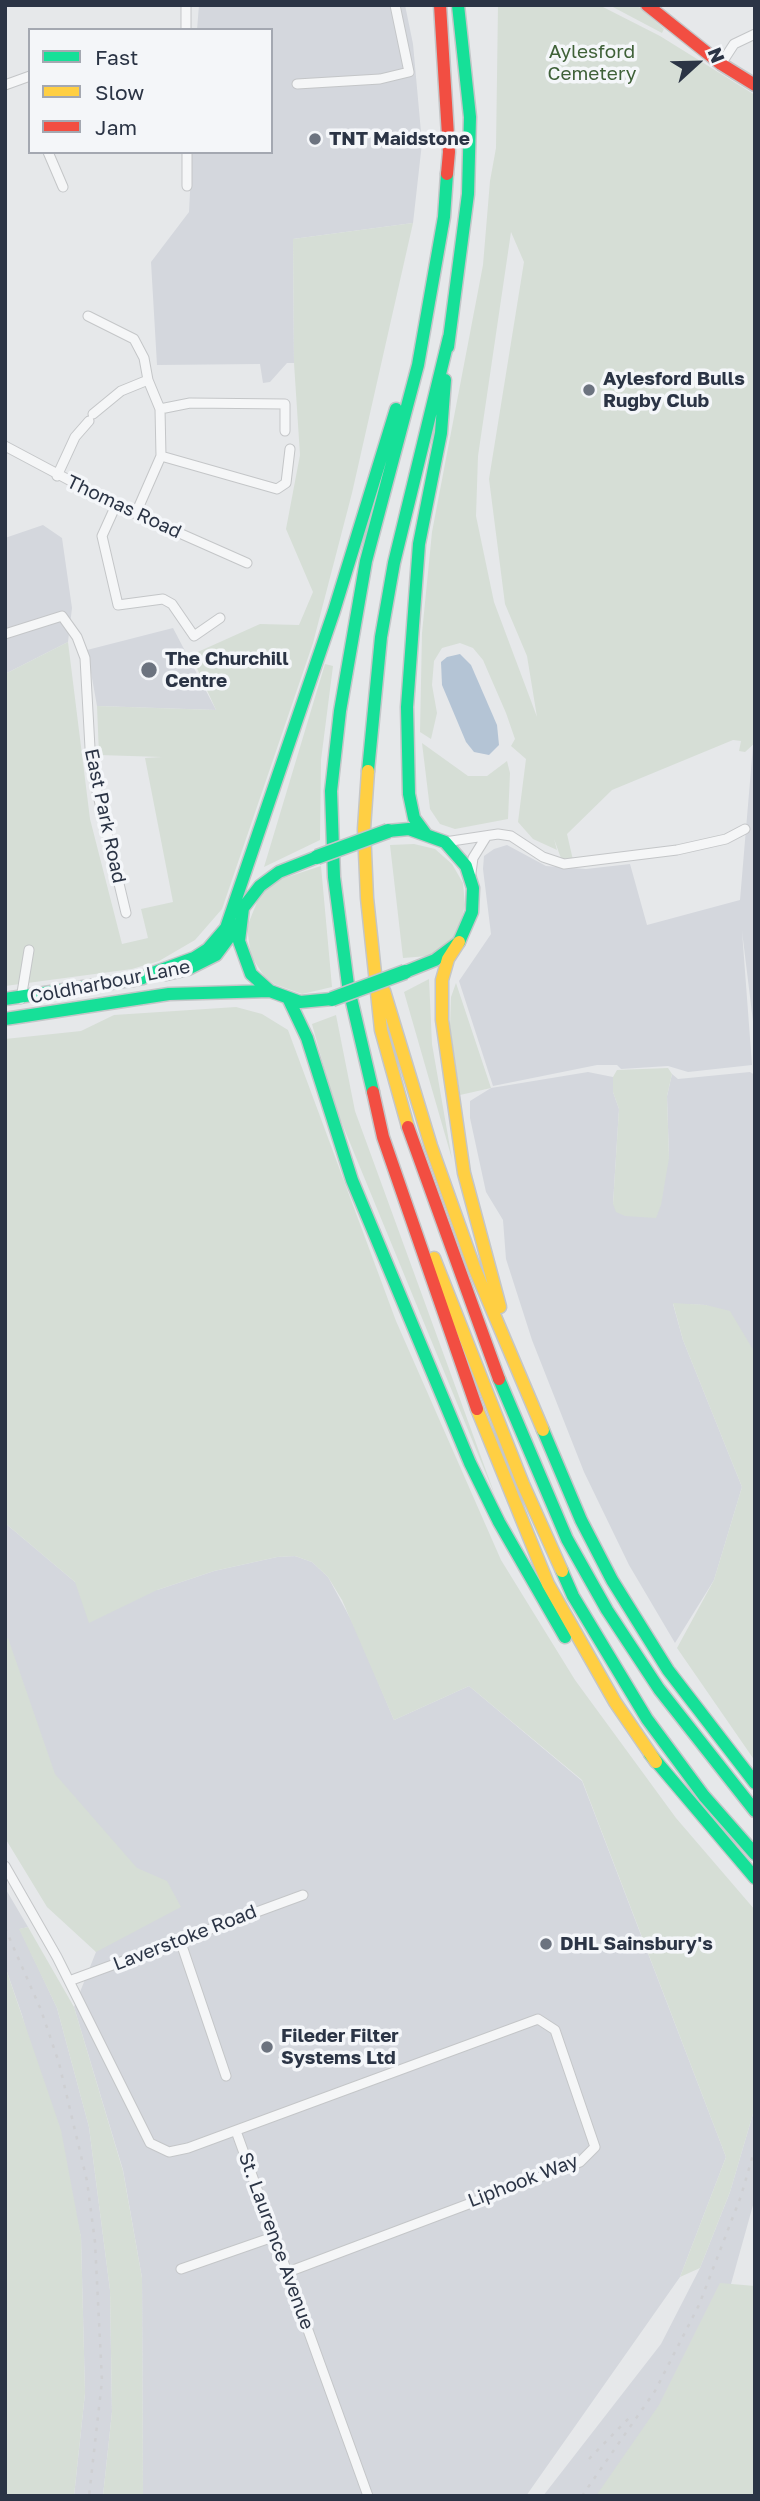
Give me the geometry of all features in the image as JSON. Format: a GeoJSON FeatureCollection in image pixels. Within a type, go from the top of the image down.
{"type":"FeatureCollection","features":[{"type":"Feature","properties":{"kind":"main road"},"geometry":{"type":"LineString","coordinates":[[647,5],[721,64],[755,85]]}},
{"type":"Feature","properties":{"kind":"main road"},"geometry":{"type":"LineString","coordinates":[[440,8],[449,152],[444,217],[418,365],[366,561],[340,711],[331,791],[334,877],[348,985],[383,1138],[472,1398],[524,1530],[576,1636],[615,1702],[656,1762]]}},
{"type":"Feature","properties":{"kind":"main road"},"geometry":{"type":"LineString","coordinates":[[425,833],[414,818],[410,794],[407,707],[419,544],[441,433],[449,337],[468,194],[470,117],[458,9]]}},
{"type":"Feature","properties":{"kind":"main road"},"geometry":{"type":"LineString","coordinates":[[134,980],[194,958],[208,949],[226,928],[251,863],[428,314]]}},
{"type":"Feature","properties":{"kind":"main road"},"geometry":{"type":"LineString","coordinates":[[449,337],[413,476],[381,637],[364,829],[372,955],[381,1030],[399,1101],[502,1388],[567,1538],[607,1610],[659,1689],[755,1811]]}},
{"type":"Feature","properties":{"kind":"main road"},"geometry":{"type":"LineString","coordinates":[[243,908],[269,878],[388,831],[409,829],[425,833],[445,842],[460,857],[470,875],[472,912],[445,968],[441,1006],[464,1173],[499,1303],[552,1456]]}},
{"type":"Feature","properties":{"kind":"main road"},"geometry":{"type":"LineString","coordinates":[[251,863],[239,924],[239,941],[245,964],[270,991],[289,1000],[311,1003],[332,999],[435,960],[458,942]]}},
{"type":"Feature","properties":{"kind":"main road","name":"Coldharbour Lane"},"geometry":{"type":"LineString","coordinates":[[5,999],[21,999],[188,969],[204,963],[225,946],[239,924]]}},
{"type":"Feature","properties":{"kind":"main road"},"geometry":{"type":"LineString","coordinates":[[372,955],[431,1146],[474,1267],[552,1456],[612,1580],[640,1627],[699,1714],[755,1783]]}},
{"type":"Feature","properties":{"kind":"main road","name":"Coldharbour Lane"},"geometry":{"type":"LineString","coordinates":[[5,1019],[147,996],[270,991]]}},
{"type":"Feature","properties":{"kind":"main road"},"geometry":{"type":"LineString","coordinates":[[289,1000],[304,1030],[352,1180],[470,1463],[532,1583],[584,1668],[656,1762],[755,1878]]}},
{"type":"Feature","properties":{"kind":"main road"},"geometry":{"type":"LineString","coordinates":[[360,1044],[405,1184],[523,1484],[573,1595],[647,1719],[696,1785],[755,1854]]}},
{"type":"Feature","properties":{"kind":"street"},"geometry":{"type":"LineString","coordinates":[[186,5],[186,28]]}},
{"type":"Feature","properties":{"kind":"street"},"geometry":{"type":"LineString","coordinates":[[298,84],[380,79],[409,72],[395,5]]}},
{"type":"Feature","properties":{"kind":"street"},"geometry":{"type":"LineString","coordinates":[[721,64],[734,44],[755,34]]}},
{"type":"Feature","properties":{"kind":"street"},"geometry":{"type":"LineString","coordinates":[[5,85],[28,77]]}},
{"type":"Feature","properties":{"kind":"street"},"geometry":{"type":"LineString","coordinates":[[49,154],[63,187]]}},
{"type":"Feature","properties":{"kind":"street"},"geometry":{"type":"LineString","coordinates":[[187,154],[187,186]]}},
{"type":"Feature","properties":{"kind":"street"},"geometry":{"type":"LineString","coordinates":[[88,316],[134,339],[144,358],[148,380],[160,409],[161,456],[136,513]]}},
{"type":"Feature","properties":{"kind":"street"},"geometry":{"type":"LineString","coordinates":[[57,476],[75,437],[91,417],[121,391],[148,380]]}},
{"type":"Feature","properties":{"kind":"street"},"geometry":{"type":"LineString","coordinates":[[160,409],[190,403],[285,404],[285,431]]}},
{"type":"Feature","properties":{"kind":"street","name":"Thomas Road"},"geometry":{"type":"LineString","coordinates":[[5,446],[116,505],[247,563]]}},
{"type":"Feature","properties":{"kind":"street"},"geometry":{"type":"LineString","coordinates":[[161,456],[278,489],[286,483],[290,449]]}},
{"type":"Feature","properties":{"kind":"street"},"geometry":{"type":"LineString","coordinates":[[116,505],[102,536],[118,605],[163,599],[172,604],[194,636],[220,618]]}},
{"type":"Feature","properties":{"kind":"street","name":"East Park Road"},"geometry":{"type":"LineString","coordinates":[[5,634],[62,616],[77,637],[85,658],[91,766],[126,913]]}},
{"type":"Feature","properties":{"kind":"street"},"geometry":{"type":"LineString","coordinates":[[445,842],[511,836],[543,857],[564,864],[677,850],[726,839],[746,829]]}},
{"type":"Feature","properties":{"kind":"street"},"geometry":{"type":"LineString","coordinates":[[470,875],[473,858],[486,837]]}},
{"type":"Feature","properties":{"kind":"street"},"geometry":{"type":"LineString","coordinates":[[21,999],[29,950]]}},
{"type":"Feature","properties":{"kind":"street","name":"St. Laurence Avenue"},"geometry":{"type":"LineString","coordinates":[[5,1866],[69,1981],[150,2143],[169,2152],[236,2131],[368,2496]]}},
{"type":"Feature","properties":{"kind":"street","name":"Laverstoke Road"},"geometry":{"type":"LineString","coordinates":[[69,1981],[303,1895]]}},
{"type":"Feature","properties":{"kind":"street"},"geometry":{"type":"LineString","coordinates":[[180,1940],[226,2076]]}},
{"type":"Feature","properties":{"kind":"street","name":"Liphook Way"},"geometry":{"type":"LineString","coordinates":[[236,2131],[538,2019],[555,2030],[595,2147],[580,2162],[288,2272]]}},
{"type":"Feature","properties":{"kind":"street"},"geometry":{"type":"LineString","coordinates":[[181,2269],[273,2237]]}},
{"type":"Feature","properties":{"kind":"shaded area"},"geometry":{"type":"Polygon","coordinates":[[[199,5],[405,5],[413,44],[422,143],[413,223],[293,239],[294,363],[287,363],[270,382],[263,383],[260,364],[157,365],[151,262],[189,212],[192,154],[273,154],[273,28],[197,28],[199,5]]]}},
{"type":"Feature","properties":{"kind":"shaded area"},"geometry":{"type":"Polygon","coordinates":[[[43,525],[62,538],[72,608],[68,642],[5,674],[5,538],[43,525]]]}},
{"type":"Feature","properties":{"kind":"shaded area"},"geometry":{"type":"Polygon","coordinates":[[[173,628],[216,710],[97,706],[87,650],[173,628]]]}},
{"type":"Feature","properties":{"kind":"shaded area"},"geometry":{"type":"Polygon","coordinates":[[[755,722],[755,1038],[742,931],[752,1065],[688,1072],[668,1066],[621,1069],[617,1065],[597,1065],[493,1086],[459,981],[491,934],[483,869],[484,856],[507,845],[546,866],[586,869],[630,864],[647,925],[740,900],[755,722]]]}},
{"type":"Feature","properties":{"kind":"shaded area"},"geometry":{"type":"Polygon","coordinates":[[[588,1072],[613,1077],[613,1092],[619,1109],[613,1204],[669,1158],[667,1096],[672,1074],[678,1079],[750,1072],[755,1075],[755,1353],[706,1305],[673,1304],[683,1340],[742,1487],[714,1580],[675,1643],[629,1565],[584,1472],[532,1340],[506,1259],[503,1220],[486,1192],[470,1118],[470,1101],[491,1088],[588,1072]]]}},
{"type":"Feature","properties":{"kind":"shaded area"},"geometry":{"type":"Polygon","coordinates":[[[5,1523],[75,1582],[157,1590],[214,1571],[277,1557],[295,1556],[312,1562],[328,1577],[356,1629],[394,1720],[469,1686],[582,1781],[726,2157],[680,2277],[526,2496],[143,2496],[142,2278],[123,2170],[74,2007],[96,1952],[5,1793],[5,1523]]]}},
{"type":"Feature","properties":{"kind":"shaded area"},"geometry":{"type":"Polygon","coordinates":[[[5,1888],[28,1927],[20,1929],[57,2008],[89,2127],[110,2290],[112,2412],[103,2496],[74,2496],[85,2393],[81,2237],[22,2015],[5,1966],[5,1888]]]}},
{"type":"Feature","properties":{"kind":"shaded area"},"geometry":{"type":"Polygon","coordinates":[[[755,2107],[755,2198],[731,2284],[618,2496],[543,2496],[661,2344],[700,2268],[730,2192],[755,2107]]]}},
{"type":"Feature","properties":{"kind":"green space","name":"Aylesford Cemetery"},"geometry":{"type":"Polygon","coordinates":[[[498,5],[601,6],[660,36],[755,95],[755,743],[745,752],[739,751],[741,741],[733,740],[612,790],[567,834],[573,860],[562,861],[554,839],[557,850],[533,839],[518,822],[526,759],[511,746],[515,739],[506,713],[483,660],[473,648],[460,643],[442,648],[434,661],[432,685],[437,713],[431,739],[420,732],[422,633],[432,532],[483,265],[490,181],[496,148],[498,5]],[[511,232],[478,456],[476,516],[494,602],[537,717],[527,656],[505,604],[489,479],[524,262],[511,232]]]}},
{"type":"Feature","properties":{"kind":"green space"},"geometry":{"type":"Polygon","coordinates":[[[637,5],[664,29],[662,33],[611,6],[637,5]]]}},
{"type":"Feature","properties":{"kind":"green space"},"geometry":{"type":"Polygon","coordinates":[[[413,223],[352,493],[313,643],[222,909],[195,940],[159,961],[132,969],[5,986],[5,674],[68,642],[90,819],[122,944],[148,938],[141,909],[173,902],[145,758],[162,757],[99,755],[97,706],[216,710],[191,655],[260,624],[299,625],[313,592],[286,529],[300,455],[294,363],[293,239],[413,223]]]}},
{"type":"Feature","properties":{"kind":"green space"},"geometry":{"type":"Polygon","coordinates":[[[325,664],[333,666],[321,760],[320,840],[264,867],[325,664]]]}},
{"type":"Feature","properties":{"kind":"green space"},"geometry":{"type":"Polygon","coordinates":[[[422,743],[468,776],[487,776],[507,761],[510,773],[508,819],[455,829],[440,824],[430,809],[422,743]]]}},
{"type":"Feature","properties":{"kind":"green space"},"geometry":{"type":"Polygon","coordinates":[[[414,844],[435,849],[452,864],[463,883],[465,905],[458,932],[445,947],[428,956],[403,958],[390,845],[414,844]]]}},
{"type":"Feature","properties":{"kind":"green space"},"geometry":{"type":"Polygon","coordinates":[[[321,866],[332,987],[302,994],[274,984],[264,976],[251,956],[247,927],[259,897],[275,881],[321,866]]]}},
{"type":"Feature","properties":{"kind":"green space"},"geometry":{"type":"Polygon","coordinates":[[[429,979],[432,1044],[452,1159],[404,992],[429,979]]]}},
{"type":"Feature","properties":{"kind":"green space"},"geometry":{"type":"Polygon","coordinates":[[[456,983],[491,1088],[460,1095],[450,1026],[451,997],[456,983]]]}},
{"type":"Feature","properties":{"kind":"green space"},"geometry":{"type":"Polygon","coordinates":[[[236,1007],[262,1014],[288,1030],[396,1321],[501,1560],[575,1680],[676,1818],[755,1910],[755,2107],[730,2192],[700,2268],[680,2277],[726,2157],[582,1780],[469,1686],[394,1720],[342,1600],[328,1577],[312,1562],[295,1556],[277,1557],[214,1571],[157,1590],[89,1623],[75,1582],[5,1523],[5,1039],[81,1031],[114,1015],[236,1007]]]}},
{"type":"Feature","properties":{"kind":"green space"},"geometry":{"type":"Polygon","coordinates":[[[336,1015],[355,1111],[496,1498],[334,1104],[312,1024],[336,1015]]]}},
{"type":"Feature","properties":{"kind":"green space"},"geometry":{"type":"Polygon","coordinates":[[[668,1068],[672,1074],[667,1096],[669,1158],[661,1205],[656,1218],[625,1216],[616,1212],[613,1204],[619,1109],[613,1092],[613,1077],[617,1070],[668,1068]]]}},
{"type":"Feature","properties":{"kind":"green space"},"geometry":{"type":"Polygon","coordinates":[[[673,1303],[706,1305],[730,1311],[755,1353],[755,1761],[677,1648],[714,1580],[742,1487],[683,1340],[673,1303]]]}},
{"type":"Feature","properties":{"kind":"green space"},"geometry":{"type":"Polygon","coordinates":[[[8,1638],[55,1774],[137,1868],[167,1881],[181,1907],[96,1952],[47,1907],[5,1838],[5,1641],[8,1638]]]}},
{"type":"Feature","properties":{"kind":"green space"},"geometry":{"type":"Polygon","coordinates":[[[28,1927],[74,2007],[123,2171],[142,2278],[143,2496],[103,2496],[112,2412],[110,2290],[89,2127],[57,2008],[19,1929],[28,1927]]]}},
{"type":"Feature","properties":{"kind":"green space"},"geometry":{"type":"Polygon","coordinates":[[[5,1966],[61,2130],[81,2237],[85,2393],[74,2496],[5,2496],[5,1966]]]}},
{"type":"Feature","properties":{"kind":"green space"},"geometry":{"type":"Polygon","coordinates":[[[720,2283],[755,2286],[755,2496],[596,2496],[659,2405],[720,2283]]]}},
{"type":"Feature","properties":{"kind":"water"},"geometry":{"type":"Polygon","coordinates":[[[460,654],[471,665],[497,725],[499,745],[489,755],[474,752],[466,742],[442,685],[441,662],[447,657],[460,654]]]}},
{"type":"Feature","properties":{"kind":"railway"},"geometry":{"type":"LineString","coordinates":[[755,795],[755,886]]}},
{"type":"Feature","properties":{"kind":"railway"},"geometry":{"type":"LineString","coordinates":[[5,1928],[41,2010],[59,2063],[87,2181],[95,2242],[102,2381],[89,2496]]}},
{"type":"Feature","properties":{"kind":"railway"},"geometry":{"type":"LineString","coordinates":[[582,2496],[655,2391],[699,2305],[741,2196],[755,2148]]}},
{"type":"Feature","properties":{"kind":"railway"},"geometry":{"type":"LineString","coordinates":[[589,2459],[633,2414]]}},
{"type":"Feature","properties":{"kind":"traffic: fast"},"geometry":{"type":"LineString","coordinates":[[448,347],[468,194],[470,117],[458,5]]}},
{"type":"Feature","properties":{"kind":"traffic: fast"},"geometry":{"type":"LineString","coordinates":[[373,1092],[348,985],[334,877],[331,791],[340,711],[366,561],[418,365],[444,217],[447,174]]}},
{"type":"Feature","properties":{"kind":"traffic: fast"},"geometry":{"type":"LineString","coordinates":[[368,771],[381,637],[394,563],[449,337]]}},
{"type":"Feature","properties":{"kind":"traffic: fast"},"geometry":{"type":"LineString","coordinates":[[425,833],[414,818],[409,794],[407,707],[419,544],[441,433],[445,380]]}},
{"type":"Feature","properties":{"kind":"traffic: fast"},"geometry":{"type":"LineString","coordinates":[[134,980],[194,958],[208,949],[226,928],[334,611],[396,409]]}},
{"type":"Feature","properties":{"kind":"traffic: fast"},"geometry":{"type":"LineString","coordinates":[[388,831],[409,829],[445,842],[466,866],[473,888],[472,912],[459,942],[435,960],[405,972]]}},
{"type":"Feature","properties":{"kind":"traffic: fast"},"geometry":{"type":"LineString","coordinates":[[317,857],[388,831]]}},
{"type":"Feature","properties":{"kind":"traffic: fast"},"geometry":{"type":"LineString","coordinates":[[317,857],[279,872],[260,886],[243,908],[239,941],[251,974],[270,991],[300,1002],[332,999]]}},
{"type":"Feature","properties":{"kind":"traffic: fast"},"geometry":{"type":"LineString","coordinates":[[166,974],[188,969],[216,955],[239,924]]}},
{"type":"Feature","properties":{"kind":"traffic: fast"},"geometry":{"type":"LineString","coordinates":[[332,999],[405,972]]}},
{"type":"Feature","properties":{"kind":"traffic: fast"},"geometry":{"type":"LineString","coordinates":[[5,999],[143,978]]}},
{"type":"Feature","properties":{"kind":"traffic: fast"},"geometry":{"type":"LineString","coordinates":[[5,1019],[169,994],[270,991]]}},
{"type":"Feature","properties":{"kind":"traffic: fast"},"geometry":{"type":"LineString","coordinates":[[289,1000],[307,1038],[352,1180],[470,1463],[499,1522],[565,1637]]}},
{"type":"Feature","properties":{"kind":"traffic: fast"},"geometry":{"type":"LineString","coordinates":[[499,1379],[567,1539],[607,1610],[659,1689],[755,1811]]}},
{"type":"Feature","properties":{"kind":"traffic: fast"},"geometry":{"type":"LineString","coordinates":[[543,1430],[581,1520],[612,1580],[668,1670],[755,1783]]}},
{"type":"Feature","properties":{"kind":"traffic: fast"},"geometry":{"type":"LineString","coordinates":[[562,1571],[573,1596],[647,1719],[704,1796],[755,1854]]}},
{"type":"Feature","properties":{"kind":"traffic: fast"},"geometry":{"type":"LineString","coordinates":[[650,1754],[755,1878]]}},
{"type":"Feature","properties":{"kind":"traffic: slow"},"geometry":{"type":"LineString","coordinates":[[368,771],[364,829],[367,898],[381,1030],[408,1127]]}},
{"type":"Feature","properties":{"kind":"traffic: slow"},"geometry":{"type":"LineString","coordinates":[[459,942],[448,959],[442,980],[442,1020],[464,1173],[500,1307]]}},
{"type":"Feature","properties":{"kind":"traffic: slow"},"geometry":{"type":"LineString","coordinates":[[384,991],[431,1146],[474,1267],[543,1430]]}},
{"type":"Feature","properties":{"kind":"traffic: slow"},"geometry":{"type":"LineString","coordinates":[[434,1258],[523,1484],[562,1571]]}},
{"type":"Feature","properties":{"kind":"traffic: slow"},"geometry":{"type":"LineString","coordinates":[[477,1409],[548,1584],[615,1702],[656,1762]]}},
{"type":"Feature","properties":{"kind":"traffic: jam"},"geometry":{"type":"LineString","coordinates":[[440,5],[449,152],[447,174]]}},
{"type":"Feature","properties":{"kind":"traffic: jam"},"geometry":{"type":"LineString","coordinates":[[647,5],[721,64],[755,85]]}},
{"type":"Feature","properties":{"kind":"traffic: jam"},"geometry":{"type":"LineString","coordinates":[[373,1092],[383,1137],[477,1409]]}},
{"type":"Feature","properties":{"kind":"traffic: jam"},"geometry":{"type":"LineString","coordinates":[[408,1127],[499,1379]]}},
{"type":"Feature","properties":{"kind":"place","name":"TNT Maidstone"},"geometry":{"type":"Point","coordinates":[315,139]}},
{"type":"Feature","properties":{"kind":"place","name":"Aylesford Bulls Rugby Club"},"geometry":{"type":"Point","coordinates":[589,390]}},
{"type":"Feature","properties":{"kind":"place","name":"The Churchill Centre"},"geometry":{"type":"Point","coordinates":[149,670]}},
{"type":"Feature","properties":{"kind":"place","name":"DHL Sainsbury's"},"geometry":{"type":"Point","coordinates":[546,1944]}},
{"type":"Feature","properties":{"kind":"place","name":"Fileder Filter Systems Ltd"},"geometry":{"type":"Point","coordinates":[267,2047]}}]}
